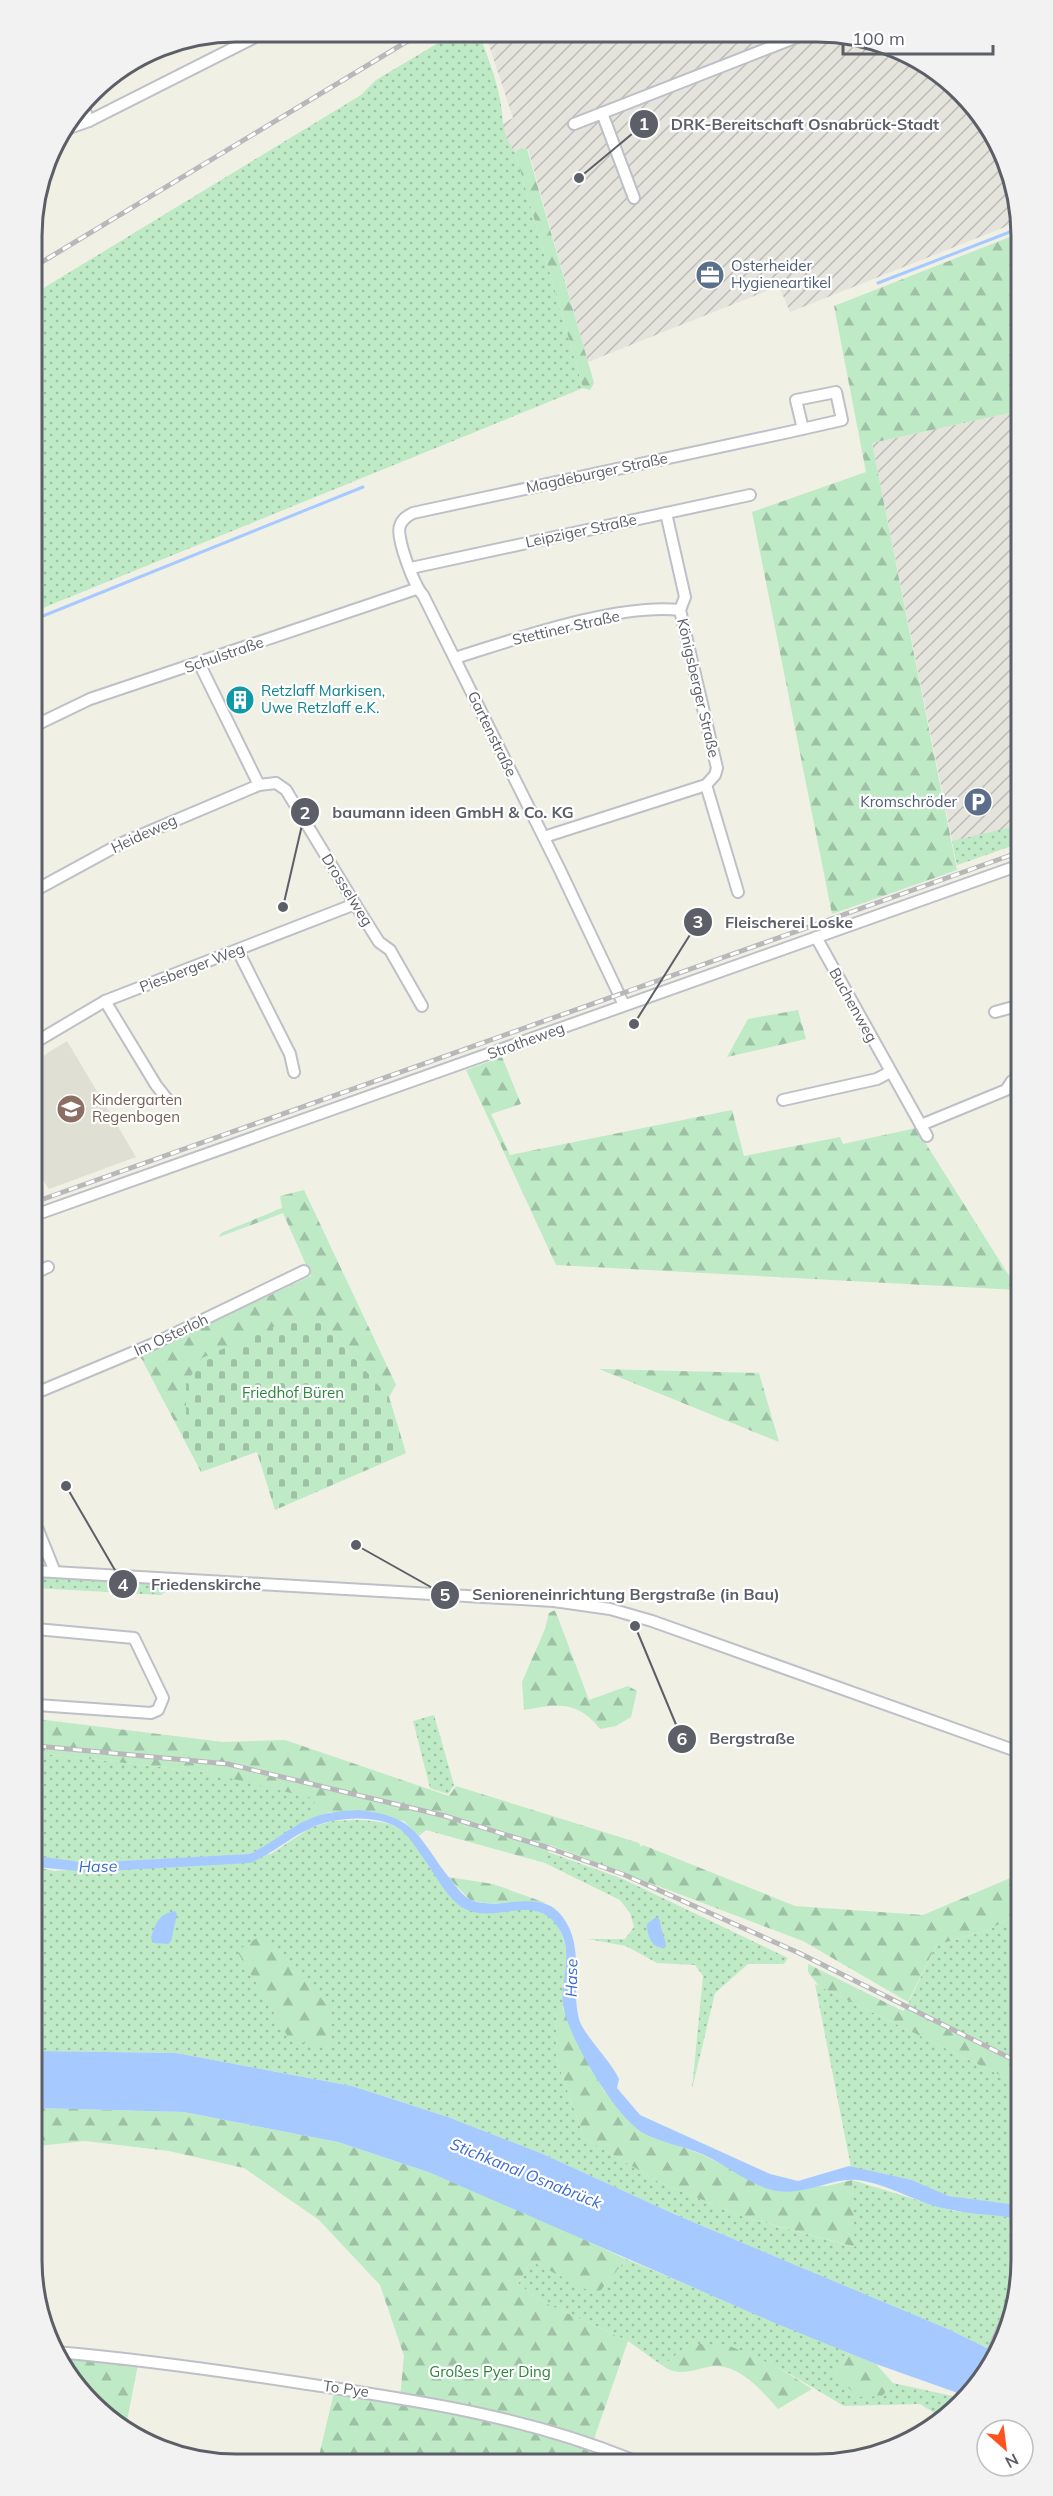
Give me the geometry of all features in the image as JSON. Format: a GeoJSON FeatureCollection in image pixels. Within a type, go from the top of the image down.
{"type":"FeatureCollection","features":[{"type":"Feature","properties":{"kind":"street"},"geometry":{"type":"LineString","coordinates":[[77,125],[245,42]]}},
{"type":"Feature","properties":{"kind":"street"},"geometry":{"type":"LineString","coordinates":[[574,124],[784,42]]}},
{"type":"Feature","properties":{"kind":"street"},"geometry":{"type":"LineString","coordinates":[[86,113],[89,121]]}},
{"type":"Feature","properties":{"kind":"street"},"geometry":{"type":"LineString","coordinates":[[602,113],[634,198]]}},
{"type":"Feature","properties":{"kind":"street","name":"Magdeburger Straße"},"geometry":{"type":"LineString","coordinates":[[399,527],[405,518],[413,513],[802,429],[842,420],[836,392],[796,400],[802,429]]}},
{"type":"Feature","properties":{"kind":"street","name":"Leipziger Straße"},"geometry":{"type":"LineString","coordinates":[[411,568],[750,495]]}},
{"type":"Feature","properties":{"kind":"street","name":"Königsberger Straße"},"geometry":{"type":"LineString","coordinates":[[666,513],[685,597],[680,610],[717,768],[715,775],[706,785]]}},
{"type":"Feature","properties":{"kind":"street","name":"Gartenstraße"},"geometry":{"type":"LineString","coordinates":[[399,527],[399,539],[411,568],[416,589],[423,595],[455,658],[624,1005]]}},
{"type":"Feature","properties":{"kind":"street","name":"Schulstraße"},"geometry":{"type":"LineString","coordinates":[[42,722],[90,699],[416,589]]}},
{"type":"Feature","properties":{"kind":"street","name":"Stettiner Straße"},"geometry":{"type":"LineString","coordinates":[[455,658],[580,621],[665,608],[680,610]]}},
{"type":"Feature","properties":{"kind":"street"},"geometry":{"type":"LineString","coordinates":[[199,663],[259,785]]}},
{"type":"Feature","properties":{"kind":"street","name":"Drosselweg"},"geometry":{"type":"LineString","coordinates":[[259,785],[276,783],[286,790],[355,904],[380,942],[390,950],[422,1006]]}},
{"type":"Feature","properties":{"kind":"street","name":"Heideweg"},"geometry":{"type":"LineString","coordinates":[[42,887],[123,843],[259,785]]}},
{"type":"Feature","properties":{"kind":"street"},"geometry":{"type":"LineString","coordinates":[[544,837],[706,785],[738,892]]}},
{"type":"Feature","properties":{"kind":"street","name":"Strotheweg"},"geometry":{"type":"LineString","coordinates":[[42,1213],[1011,868]]}},
{"type":"Feature","properties":{"kind":"street","name":"Piesberger Weg"},"geometry":{"type":"LineString","coordinates":[[42,1038],[105,1001],[355,904]]}},
{"type":"Feature","properties":{"kind":"street","name":"Buchenweg"},"geometry":{"type":"LineString","coordinates":[[816,937],[927,1136]]}},
{"type":"Feature","properties":{"kind":"street"},"geometry":{"type":"LineString","coordinates":[[238,951],[290,1054],[294,1072]]}},
{"type":"Feature","properties":{"kind":"street"},"geometry":{"type":"LineString","coordinates":[[105,1001],[156,1085],[167,1099]]}},
{"type":"Feature","properties":{"kind":"street"},"geometry":{"type":"LineString","coordinates":[[995,1012],[1011,1008]]}},
{"type":"Feature","properties":{"kind":"street"},"geometry":{"type":"LineString","coordinates":[[783,1100],[877,1079],[890,1072]]}},
{"type":"Feature","properties":{"kind":"street"},"geometry":{"type":"LineString","coordinates":[[921,1125],[1006,1090],[1011,1082]]}},
{"type":"Feature","properties":{"kind":"street"},"geometry":{"type":"LineString","coordinates":[[42,1270],[48,1268]]}},
{"type":"Feature","properties":{"kind":"street","name":"Im Osterloh"},"geometry":{"type":"LineString","coordinates":[[42,1390],[153,1344],[304,1270]]}},
{"type":"Feature","properties":{"kind":"street"},"geometry":{"type":"LineString","coordinates":[[42,1541],[54,1572]]}},
{"type":"Feature","properties":{"kind":"street"},"geometry":{"type":"LineString","coordinates":[[42,1571],[554,1601],[610,1609],[652,1621],[1011,1749]]}},
{"type":"Feature","properties":{"kind":"street"},"geometry":{"type":"LineString","coordinates":[[42,1630],[134,1638],[163,1698],[158,1710],[151,1713],[42,1705]]}},
{"type":"Feature","properties":{"kind":"street","name":"To Pye"},"geometry":{"type":"LineString","coordinates":[[66,2353],[139,2359],[468,2409],[542,2428],[616,2454]]}},
{"type":"Feature","properties":{"kind":"shaded area"},"geometry":{"type":"Polygon","coordinates":[[[488,42],[830,42],[855,46],[891,57],[914,68],[935,82],[971,118],[996,162],[1004,186],[1010,225],[790,312],[779,286],[588,362],[528,149],[521,148],[515,152],[506,140],[502,124],[513,118],[488,42]]]}},
{"type":"Feature","properties":{"kind":"shaded area"},"geometry":{"type":"Polygon","coordinates":[[[1011,413],[1011,846],[957,865],[872,443],[1011,413]]]}},
{"type":"Feature","properties":{"kind":"shaded area","name":"Kindergarten Regenbogen"},"geometry":{"type":"Polygon","coordinates":[[[67,1041],[136,1157],[49,1189],[42,1178],[42,1057],[67,1041]]]}},
{"type":"Feature","properties":{"kind":"green space"},"geometry":{"type":"Polygon","coordinates":[[[440,42],[482,42],[501,103],[504,131],[515,152],[583,388],[42,608],[42,289],[361,95],[376,80],[440,42]]]}},
{"type":"Feature","properties":{"kind":"green space"},"geometry":{"type":"Polygon","coordinates":[[[521,148],[527,149],[594,383],[590,390],[583,388],[515,152],[521,148]]]}},
{"type":"Feature","properties":{"kind":"green space"},"geometry":{"type":"Polygon","coordinates":[[[1011,237],[1011,413],[872,443],[957,870],[832,914],[752,512],[866,472],[834,306],[1011,237]]]}},
{"type":"Feature","properties":{"kind":"green space"},"geometry":{"type":"Polygon","coordinates":[[[1011,827],[1011,846],[957,865],[952,841],[1011,827]]]}},
{"type":"Feature","properties":{"kind":"green space"},"geometry":{"type":"Polygon","coordinates":[[[798,1010],[806,1039],[727,1057],[748,1019],[798,1010]]]}},
{"type":"Feature","properties":{"kind":"green space"},"geometry":{"type":"Polygon","coordinates":[[[502,1057],[521,1104],[491,1114],[510,1155],[732,1110],[744,1156],[840,1137],[843,1144],[916,1128],[1011,1279],[1011,1290],[556,1265],[466,1070],[502,1057]]]}},
{"type":"Feature","properties":{"kind":"green space"},"geometry":{"type":"Polygon","coordinates":[[[304,1190],[396,1385],[389,1397],[322,1322],[186,1384],[186,1424],[179,1430],[140,1356],[311,1276],[283,1213],[219,1237],[221,1233],[282,1208],[280,1196],[304,1190]]]}},
{"type":"Feature","properties":{"kind":"green space","name":"Friedhof Büren"},"geometry":{"type":"Polygon","coordinates":[[[289,1320],[322,1322],[389,1397],[406,1453],[275,1510],[257,1452],[201,1472],[179,1430],[186,1424],[186,1384],[202,1358],[289,1320]]]}},
{"type":"Feature","properties":{"kind":"green space"},"geometry":{"type":"Polygon","coordinates":[[[599,1369],[759,1373],[779,1442],[599,1369]]]}},
{"type":"Feature","properties":{"kind":"green space"},"geometry":{"type":"Polygon","coordinates":[[[42,1575],[166,1583],[166,1591],[161,1595],[42,1588],[42,1575]]]}},
{"type":"Feature","properties":{"kind":"green space"},"geometry":{"type":"Polygon","coordinates":[[[555,1610],[589,1700],[628,1686],[637,1691],[631,1717],[616,1726],[600,1729],[583,1713],[566,1706],[546,1706],[524,1710],[522,1682],[545,1629],[549,1613],[555,1610]]]}},
{"type":"Feature","properties":{"kind":"green space"},"geometry":{"type":"Polygon","coordinates":[[[434,1715],[454,1785],[448,1794],[430,1788],[413,1721],[434,1715]]]}},
{"type":"Feature","properties":{"kind":"green space"},"geometry":{"type":"Polygon","coordinates":[[[42,1720],[223,1742],[285,1740],[449,1796],[456,1786],[639,1843],[641,1847],[643,1845],[795,1906],[923,1915],[1011,1878],[1011,1918],[986,1931],[936,1945],[908,2002],[803,1941],[550,1845],[545,1863],[426,1830],[419,1836],[404,1821],[330,1812],[307,1820],[316,1799],[204,1772],[42,1754],[42,1720]]]}},
{"type":"Feature","properties":{"kind":"green space"},"geometry":{"type":"Polygon","coordinates":[[[42,1754],[222,1774],[317,1799],[307,1820],[249,1854],[115,1863],[42,1857],[42,1754]]]}},
{"type":"Feature","properties":{"kind":"green space"},"geometry":{"type":"Polygon","coordinates":[[[332,1821],[380,1822],[399,1829],[413,1841],[447,1890],[466,1909],[477,1912],[535,1910],[554,1921],[564,1941],[567,1964],[563,2009],[557,2009],[556,2058],[584,2138],[659,2182],[744,2217],[854,2247],[852,2180],[953,2211],[992,2213],[1011,2218],[1009,2233],[1011,2234],[1011,2273],[1007,2298],[989,2349],[948,2329],[674,2214],[543,2154],[448,2117],[352,2086],[176,2053],[42,2051],[42,1868],[54,1871],[271,1854],[310,1828],[332,1821]]]}},
{"type":"Feature","properties":{"kind":"green space"},"geometry":{"type":"Polygon","coordinates":[[[548,1852],[623,1879],[788,1958],[784,1964],[748,1964],[715,1993],[692,2089],[703,1976],[695,1965],[657,1963],[626,1946],[588,1939],[625,1939],[634,1927],[630,1913],[620,1900],[545,1863],[548,1852]]]}},
{"type":"Feature","properties":{"kind":"green space"},"geometry":{"type":"Polygon","coordinates":[[[448,1877],[493,1884],[546,1903],[484,1903],[470,1900],[448,1877]]]}},
{"type":"Feature","properties":{"kind":"green space"},"geometry":{"type":"Polygon","coordinates":[[[1011,1918],[1011,2059],[906,2008],[936,1945],[986,1931],[1011,1918]]]}},
{"type":"Feature","properties":{"kind":"green space"},"geometry":{"type":"Polygon","coordinates":[[[263,1934],[329,2007],[331,2048],[290,2040],[237,1951],[263,1934]]]}},
{"type":"Feature","properties":{"kind":"green space"},"geometry":{"type":"Polygon","coordinates":[[[808,1964],[903,2011],[906,2008],[1011,2059],[1011,2081],[819,1986],[808,1972],[808,1964]]]}},
{"type":"Feature","properties":{"kind":"green space"},"geometry":{"type":"Polygon","coordinates":[[[815,1984],[1011,2081],[1011,2205],[949,2196],[912,2180],[851,2167],[815,1984]]]}},
{"type":"Feature","properties":{"kind":"green space"},"geometry":{"type":"Polygon","coordinates":[[[557,2009],[563,2009],[604,2091],[675,2144],[703,2155],[768,2188],[827,2186],[852,2180],[855,2247],[744,2217],[659,2182],[584,2138],[556,2058],[557,2009]]]}},
{"type":"Feature","properties":{"kind":"green space","name":"Großes Pyer Ding"},"geometry":{"type":"Polygon","coordinates":[[[42,2108],[184,2112],[338,2142],[431,2173],[521,2210],[626,2259],[597,2295],[531,2261],[518,2284],[543,2302],[628,2341],[589,2454],[319,2454],[335,2388],[400,2397],[404,2356],[380,2285],[319,2220],[244,2168],[169,2151],[85,2141],[42,2146],[42,2108]]]}},
{"type":"Feature","properties":{"kind":"green space"},"geometry":{"type":"Polygon","coordinates":[[[626,2259],[849,2353],[834,2374],[881,2396],[893,2383],[955,2396],[935,2413],[920,2404],[844,2406],[778,2367],[690,2343],[663,2366],[628,2341],[543,2302],[518,2284],[531,2261],[597,2294],[626,2259]]]}},
{"type":"Feature","properties":{"kind":"green space"},"geometry":{"type":"Polygon","coordinates":[[[690,2343],[732,2347],[778,2367],[812,2389],[778,2409],[752,2382],[736,2371],[711,2366],[678,2372],[663,2366],[690,2343]]]}},
{"type":"Feature","properties":{"kind":"green space"},"geometry":{"type":"Polygon","coordinates":[[[66,2353],[139,2359],[127,2420],[90,2388],[66,2353]]]}},
{"type":"Feature","properties":{"kind":"green space"},"geometry":{"type":"Polygon","coordinates":[[[849,2353],[876,2364],[893,2383],[882,2396],[858,2397],[834,2374],[849,2353]]]}},
{"type":"Feature","properties":{"kind":"water","name":"Hase"},"geometry":{"type":"Polygon","coordinates":[[[359,1810],[379,1813],[406,1824],[423,1841],[458,1889],[471,1900],[482,1903],[531,1901],[553,1907],[562,1916],[574,1941],[577,2006],[581,2025],[619,2079],[617,2088],[640,2115],[770,2174],[798,2181],[849,2166],[912,2180],[949,2196],[1011,2205],[1011,2218],[940,2207],[880,2185],[857,2180],[835,2182],[792,2192],[768,2189],[702,2154],[645,2134],[634,2126],[609,2097],[585,2059],[568,2024],[563,2000],[565,1942],[552,1919],[529,1910],[478,1913],[465,1909],[447,1893],[409,1838],[398,1828],[389,1824],[367,1819],[343,1819],[320,1824],[250,1863],[87,1872],[42,1868],[42,1857],[87,1863],[249,1854],[313,1817],[333,1812],[359,1810]]]}},
{"type":"Feature","properties":{"kind":"water"},"geometry":{"type":"Polygon","coordinates":[[[175,1911],[177,1914],[171,1941],[168,1944],[154,1943],[151,1938],[158,1920],[165,1914],[175,1911]]]}},
{"type":"Feature","properties":{"kind":"water"},"geometry":{"type":"Polygon","coordinates":[[[656,1917],[660,1920],[666,1947],[657,1947],[649,1937],[647,1924],[656,1917]]]}},
{"type":"Feature","properties":{"kind":"water","name":"Stichkanal Osnabrück"},"geometry":{"type":"Polygon","coordinates":[[[42,2051],[176,2053],[352,2086],[448,2117],[543,2154],[674,2214],[948,2329],[989,2349],[978,2368],[958,2393],[876,2364],[775,2323],[431,2173],[338,2142],[184,2112],[42,2108],[42,2051]]]}},
{"type":"Feature","properties":{"kind":"waterway"},"geometry":{"type":"LineString","coordinates":[[878,283],[1011,232]]}},
{"type":"Feature","properties":{"kind":"waterway"},"geometry":{"type":"LineString","coordinates":[[42,616],[363,487]]}},
{"type":"Feature","properties":{"kind":"railway"},"geometry":{"type":"LineString","coordinates":[[42,262],[406,42]]}},
{"type":"Feature","properties":{"kind":"railway"},"geometry":{"type":"LineString","coordinates":[[42,1200],[1011,855]]}},
{"type":"Feature","properties":{"kind":"railway"},"geometry":{"type":"LineString","coordinates":[[42,1746],[228,1764],[445,1816],[549,1848],[625,1875],[799,1953],[1011,2059]]}},
{"type":"Feature","properties":{"kind":"place","name":"DRK-Bereitschaft Osnabrück-Stadt"},"geometry":{"type":"Point","coordinates":[579,178]}},
{"type":"Feature","properties":{"kind":"place","name":"Osterheider Hygieneartikel"},"geometry":{"type":"Point","coordinates":[710,275]}},
{"type":"Feature","properties":{"kind":"place","name":"Retzlaff Markisen, Uwe Retzlaff e.K."},"geometry":{"type":"Point","coordinates":[240,700]}},
{"type":"Feature","properties":{"kind":"place","name":"Kromschröder"},"geometry":{"type":"Point","coordinates":[978,802]}},
{"type":"Feature","properties":{"kind":"place","name":"baumann ideen GmbH & Co. KG"},"geometry":{"type":"Point","coordinates":[283,907]}},
{"type":"Feature","properties":{"kind":"place","name":"Fleischerei Loske"},"geometry":{"type":"Point","coordinates":[634,1024]}},
{"type":"Feature","properties":{"kind":"place","name":"Kindergarten Regenbogen"},"geometry":{"type":"Point","coordinates":[71,1109]}},
{"type":"Feature","properties":{"kind":"place","name":"Friedenskirche"},"geometry":{"type":"Point","coordinates":[66,1486]}},
{"type":"Feature","properties":{"kind":"place","name":"Senioreneinrichtung Bergstraße (in Bau)"},"geometry":{"type":"Point","coordinates":[356,1545]}},
{"type":"Feature","properties":{"kind":"place","name":"Bergstraße"},"geometry":{"type":"Point","coordinates":[635,1626]}}]}
